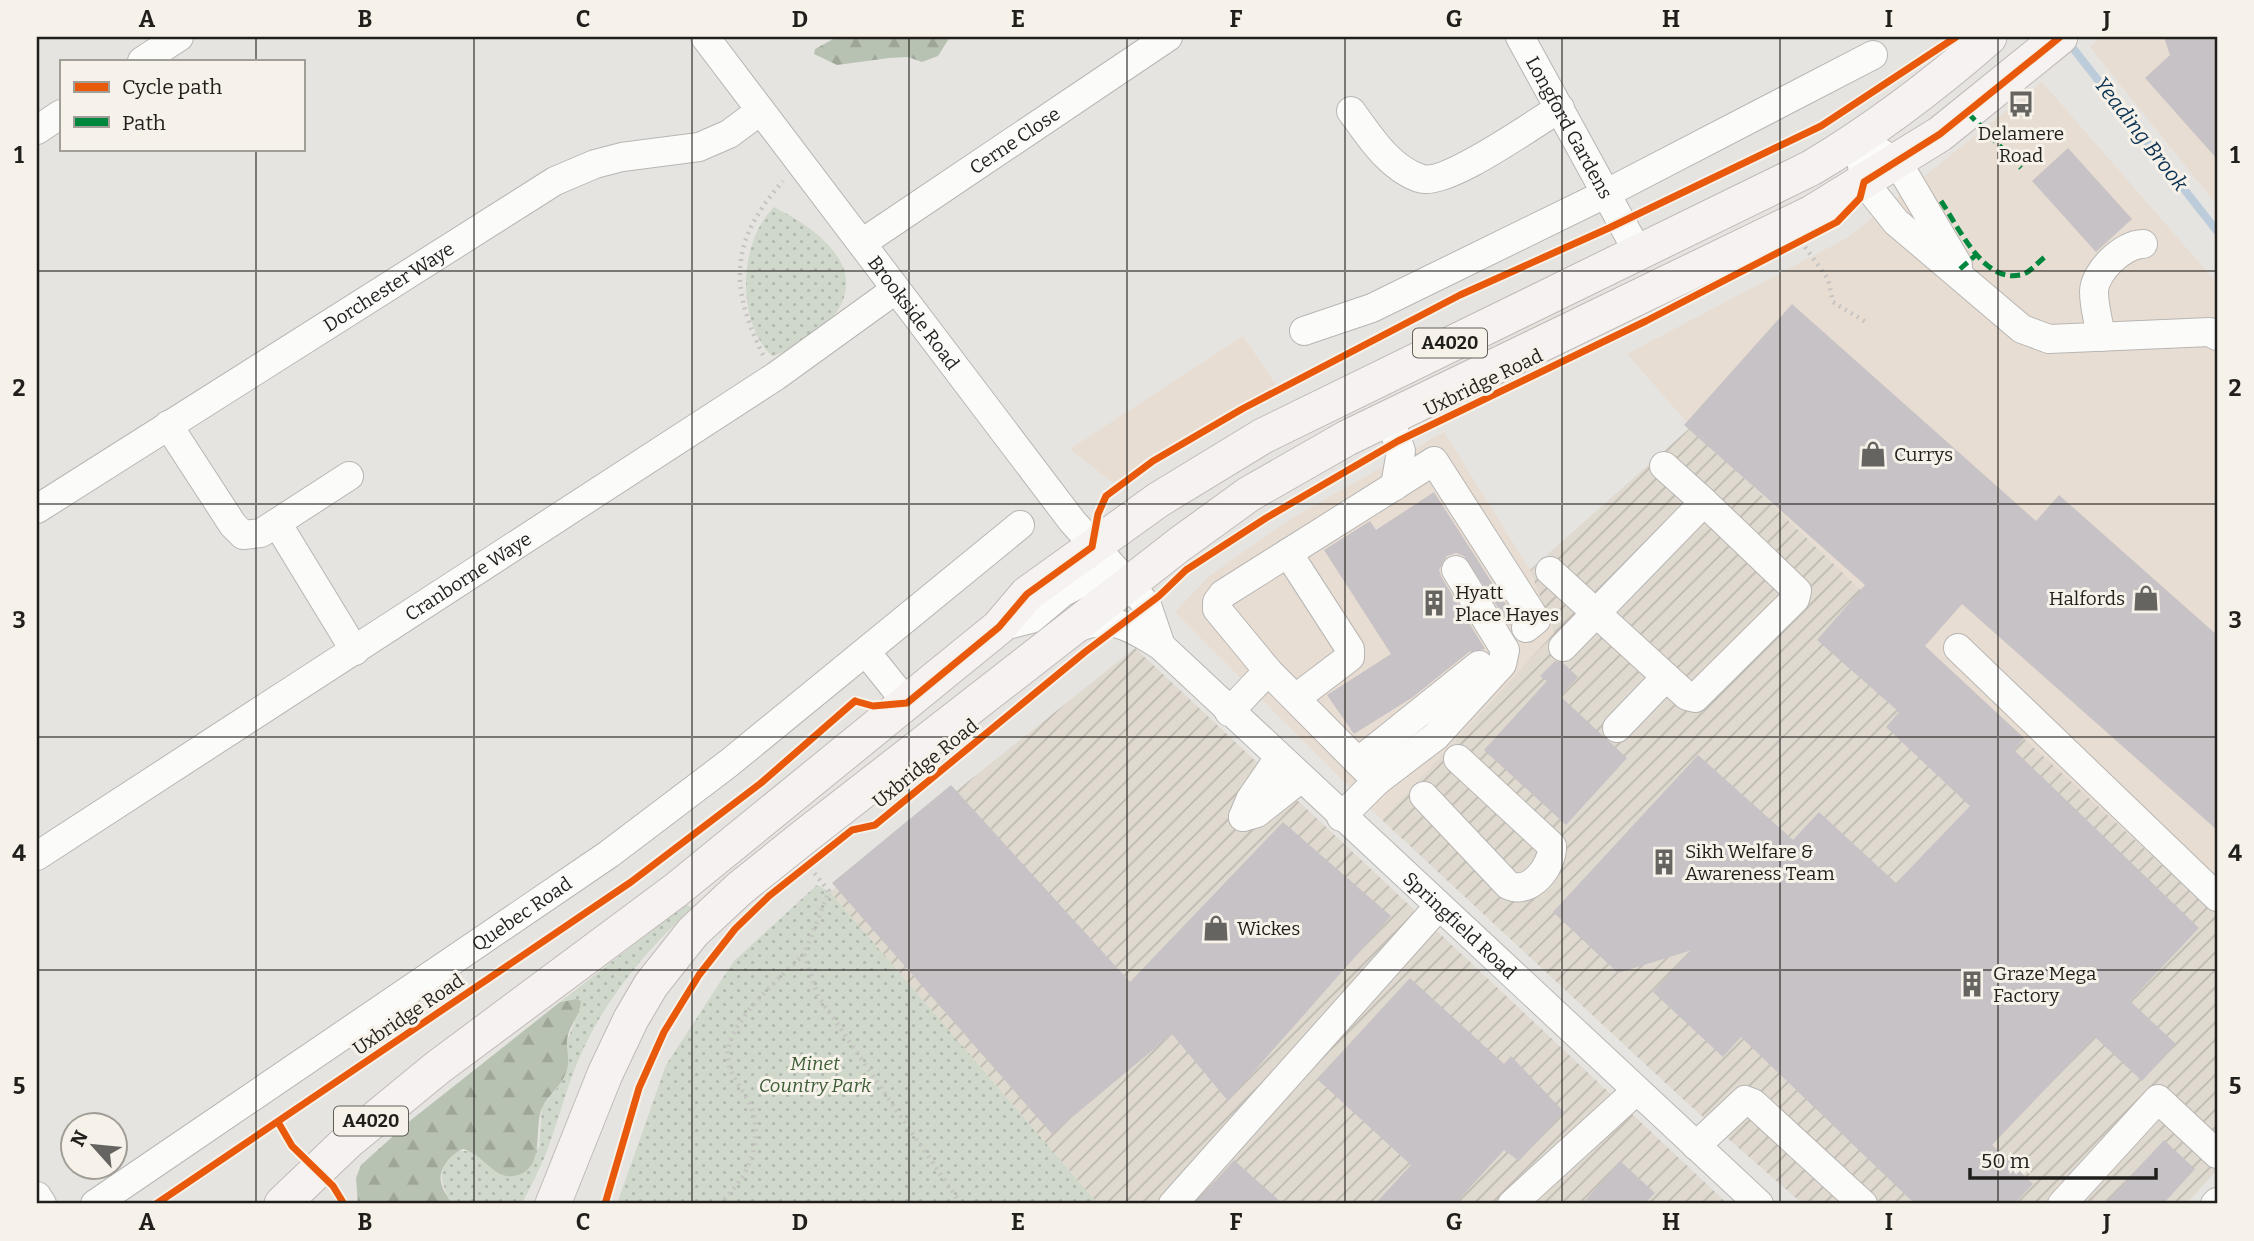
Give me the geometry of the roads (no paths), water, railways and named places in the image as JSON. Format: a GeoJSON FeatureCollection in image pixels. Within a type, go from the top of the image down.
{"type":"FeatureCollection","features":[{"type":"Feature","properties":{"kind":"main road","name":"A4020"},"geometry":{"type":"LineString","coordinates":[[282,1204],[346,1142],[437,1068],[668,897],[999,627],[1027,594],[1158,500],[1263,436],[1811,168],[1859,140],[1936,83],[1989,37]]}},
{"type":"Feature","properties":{"kind":"main road","name":"Uxbridge Road"},"geometry":{"type":"LineString","coordinates":[[553,1204],[605,1074],[631,1019],[676,951],[740,889],[1130,584],[1249,494],[1389,417],[1812,213],[1898,163],[1940,134],[2060,37]]}},
{"type":"Feature","properties":{"kind":"street"},"geometry":{"type":"LineString","coordinates":[[144,60],[179,37]]}},
{"type":"Feature","properties":{"kind":"street","name":"Brookside Road"},"geometry":{"type":"LineString","coordinates":[[705,37],[1092,547],[1130,584]]}},
{"type":"Feature","properties":{"kind":"street","name":"Cerne Close"},"geometry":{"type":"LineString","coordinates":[[862,243],[1168,37]]}},
{"type":"Feature","properties":{"kind":"street","name":"Longford Gardens"},"geometry":{"type":"LineString","coordinates":[[1520,37],[1639,254]]}},
{"type":"Feature","properties":{"kind":"street"},"geometry":{"type":"LineString","coordinates":[[1304,331],[1372,308],[1605,194],[1873,55]]}},
{"type":"Feature","properties":{"kind":"street"},"geometry":{"type":"LineString","coordinates":[[1351,111],[1390,159],[1419,178],[1432,181],[1462,168],[1560,108]]}},
{"type":"Feature","properties":{"kind":"street","name":"Dorchester Waye"},"geometry":{"type":"LineString","coordinates":[[37,509],[555,181],[604,162],[699,147],[729,134],[760,111]]}},
{"type":"Feature","properties":{"kind":"street"},"geometry":{"type":"LineString","coordinates":[[37,130],[60,115]]}},
{"type":"Feature","properties":{"kind":"street"},"geometry":{"type":"LineString","coordinates":[[1859,140],[1898,163],[1970,285]]}},
{"type":"Feature","properties":{"kind":"street"},"geometry":{"type":"LineString","coordinates":[[1859,140],[1864,182],[1896,222],[2022,329],[2049,339],[2210,332],[2217,336]]}},
{"type":"Feature","properties":{"kind":"street"},"geometry":{"type":"LineString","coordinates":[[2101,337],[2094,289],[2110,262],[2133,244],[2143,244]]}},
{"type":"Feature","properties":{"kind":"street","name":"Cranborne Waye"},"geometry":{"type":"LineString","coordinates":[[37,856],[355,652],[776,376],[895,290]]}},
{"type":"Feature","properties":{"kind":"street"},"geometry":{"type":"LineString","coordinates":[[1389,417],[1401,451],[1395,486]]}},
{"type":"Feature","properties":{"kind":"street"},"geometry":{"type":"LineString","coordinates":[[168,425],[239,533],[254,536],[349,476]]}},
{"type":"Feature","properties":{"kind":"street"},"geometry":{"type":"LineString","coordinates":[[1367,771],[1268,671],[1223,619],[1217,601],[1223,594],[1434,461],[1536,620],[1527,628]]}},
{"type":"Feature","properties":{"kind":"street"},"geometry":{"type":"LineString","coordinates":[[1550,571],[1597,611],[1687,696],[1695,698],[1704,693],[1796,599],[1797,591],[1664,466]]}},
{"type":"Feature","properties":{"kind":"street"},"geometry":{"type":"LineString","coordinates":[[1563,647],[1704,502]]}},
{"type":"Feature","properties":{"kind":"street"},"geometry":{"type":"LineString","coordinates":[[277,523],[355,652]]}},
{"type":"Feature","properties":{"kind":"street","name":"Quebec Road"},"geometry":{"type":"LineString","coordinates":[[95,1204],[609,854],[729,763],[1020,525]]}},
{"type":"Feature","properties":{"kind":"street"},"geometry":{"type":"LineString","coordinates":[[1287,553],[1350,649],[1350,657],[1341,666],[1296,698]]}},
{"type":"Feature","properties":{"kind":"street"},"geometry":{"type":"LineString","coordinates":[[1367,771],[1436,736],[1502,664],[1506,650],[1456,570]]}},
{"type":"Feature","properties":{"kind":"street"},"geometry":{"type":"LineString","coordinates":[[999,627],[1031,619],[1079,584],[1104,580],[1130,584]]}},
{"type":"Feature","properties":{"kind":"street","name":"Springfield Road"},"geometry":{"type":"LineString","coordinates":[[1130,584],[1152,614],[1161,646]]}},
{"type":"Feature","properties":{"kind":"street","name":"Springfield Road"},"geometry":{"type":"LineString","coordinates":[[1063,636],[1083,625],[1112,621],[1133,627],[1161,646],[1278,759],[1759,1204]]}},
{"type":"Feature","properties":{"kind":"street"},"geometry":{"type":"LineString","coordinates":[[1958,648],[2217,897]]}},
{"type":"Feature","properties":{"kind":"street"},"geometry":{"type":"LineString","coordinates":[[866,652],[907,703]]}},
{"type":"Feature","properties":{"kind":"street"},"geometry":{"type":"LineString","coordinates":[[1341,817],[1367,771],[1479,665]]}},
{"type":"Feature","properties":{"kind":"street"},"geometry":{"type":"LineString","coordinates":[[1229,712],[1268,671]]}},
{"type":"Feature","properties":{"kind":"street"},"geometry":{"type":"LineString","coordinates":[[1616,729],[1666,677]]}},
{"type":"Feature","properties":{"kind":"street"},"geometry":{"type":"LineString","coordinates":[[1278,759],[1250,800],[1243,817],[1257,813],[1300,779]]}},
{"type":"Feature","properties":{"kind":"street"},"geometry":{"type":"LineString","coordinates":[[1424,796],[1508,885],[1516,889],[1526,887],[1540,875],[1552,854],[1552,846],[1458,759]]}},
{"type":"Feature","properties":{"kind":"street"},"geometry":{"type":"LineString","coordinates":[[1173,1204],[1438,907]]}},
{"type":"Feature","properties":{"kind":"street"},"geometry":{"type":"LineString","coordinates":[[1512,1204],[1636,1091]]}},
{"type":"Feature","properties":{"kind":"street"},"geometry":{"type":"LineString","coordinates":[[2062,1204],[2158,1099],[2217,1154]]}},
{"type":"Feature","properties":{"kind":"street"},"geometry":{"type":"LineString","coordinates":[[1696,1146],[1745,1100],[1863,1204]]}},
{"type":"Feature","properties":{"kind":"street"},"geometry":{"type":"LineString","coordinates":[[37,1196],[42,1204]]}},
{"type":"Feature","properties":{"kind":"waterway","name":"Yeading Brook"},"geometry":{"type":"LineString","coordinates":[[2068,42],[2217,231]]}},
{"type":"Feature","properties":{"kind":"place","name":"Delamere Road"},"geometry":{"type":"Point","coordinates":[2021,104]}},
{"type":"Feature","properties":{"kind":"place","name":"Currys"},"geometry":{"type":"Point","coordinates":[1873,454]}},
{"type":"Feature","properties":{"kind":"place","name":"Halfords"},"geometry":{"type":"Point","coordinates":[2146,598]}},
{"type":"Feature","properties":{"kind":"place","name":"Hyatt Place Hayes"},"geometry":{"type":"Point","coordinates":[1434,603]}},
{"type":"Feature","properties":{"kind":"place","name":"Sikh Welfare & Awareness Team"},"geometry":{"type":"Point","coordinates":[1664,862]}},
{"type":"Feature","properties":{"kind":"place","name":"Wickes"},"geometry":{"type":"Point","coordinates":[1216,928]}},
{"type":"Feature","properties":{"kind":"place","name":"Graze Mega Factory"},"geometry":{"type":"Point","coordinates":[1972,984]}},
{"type":"Feature","properties":{"kind":"park label","name":"Minet Country Park"},"geometry":{"type":"Point","coordinates":[815,1074]}}]}
